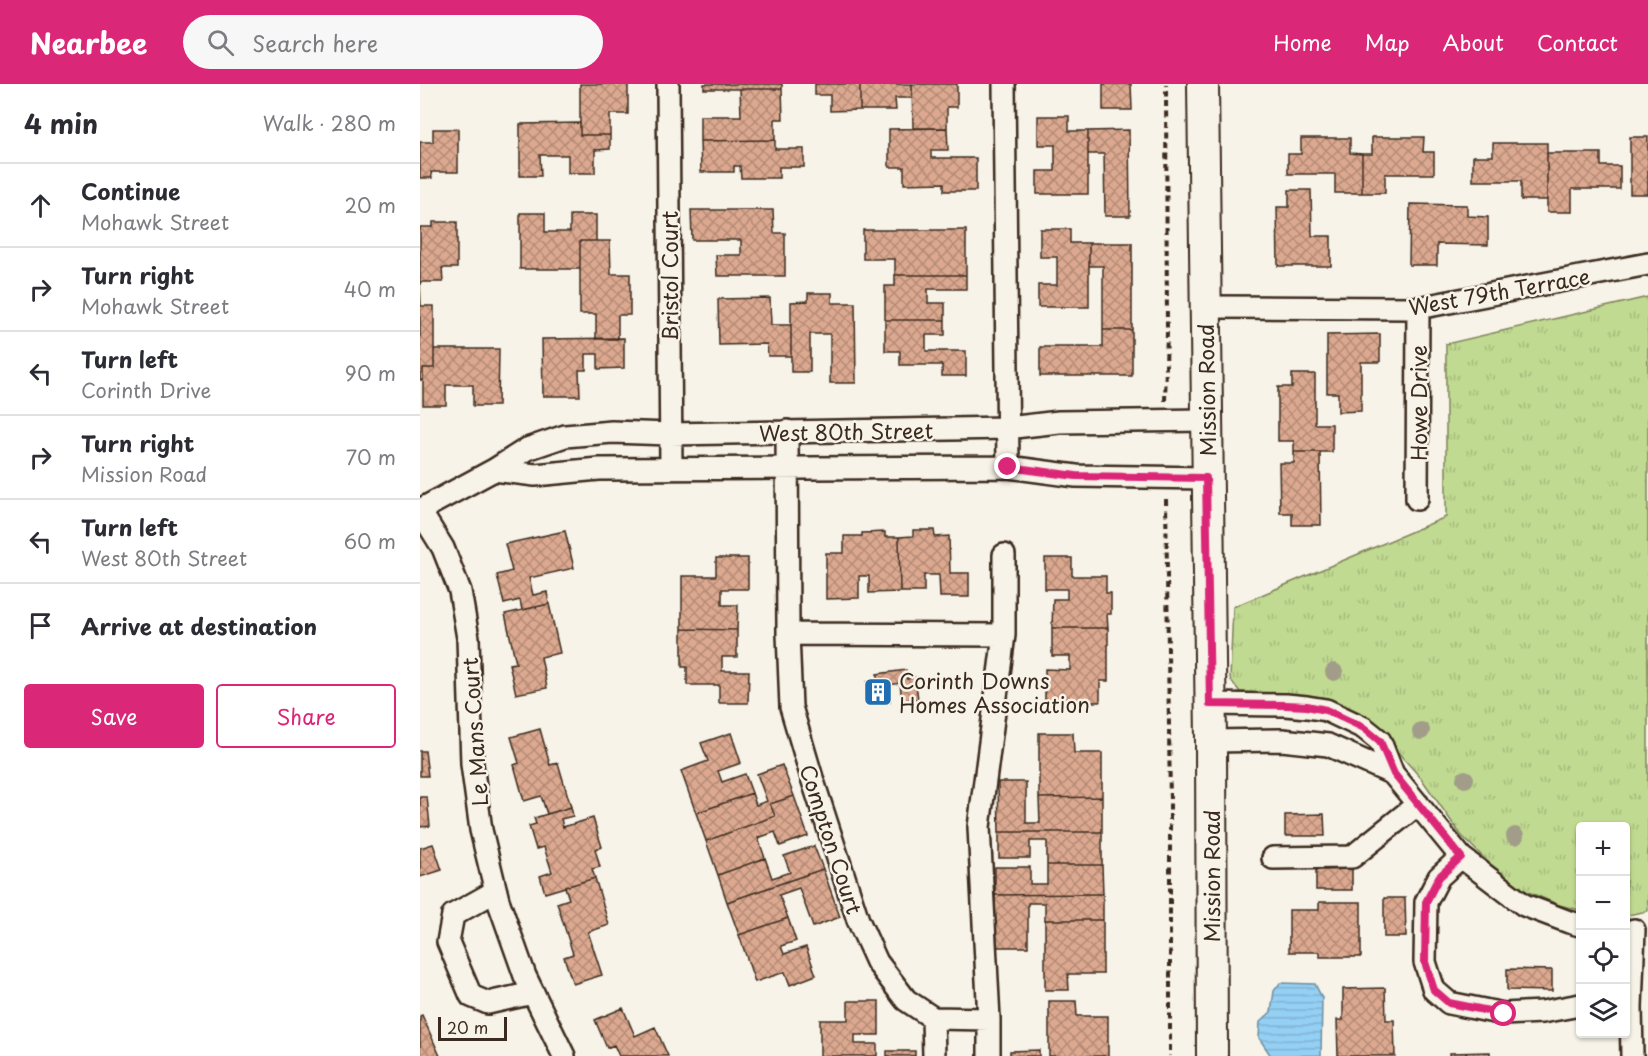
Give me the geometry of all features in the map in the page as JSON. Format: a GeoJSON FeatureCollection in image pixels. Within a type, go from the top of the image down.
{"type":"FeatureCollection","features":[{"type":"Feature","properties":{"kind":"main road","name":"Mission Road"},"geometry":{"type":"LineString","coordinates":[[1203,84],[1211,741],[1212,1056]]}},
{"type":"Feature","properties":{"kind":"street","name":"Bristol Court"},"geometry":{"type":"LineString","coordinates":[[668,84],[671,468]]}},
{"type":"Feature","properties":{"kind":"street"},"geometry":{"type":"LineString","coordinates":[[1004,84],[1008,467]]}},
{"type":"Feature","properties":{"kind":"street","name":"West 79th Terrace"},"geometry":{"type":"LineString","coordinates":[[1205,307],[1418,308],[1648,264]]}},
{"type":"Feature","properties":{"kind":"street","name":"Howe Drive"},"geometry":{"type":"LineString","coordinates":[[1417,499],[1418,308]]}},
{"type":"Feature","properties":{"kind":"street","name":"West 80th Street"},"geometry":{"type":"LineString","coordinates":[[420,510],[494,470],[527,448],[565,436],[612,432],[670,434],[1007,428],[1059,422],[1206,420]]}},
{"type":"Feature","properties":{"kind":"street","name":"Compton Court"},"geometry":{"type":"LineString","coordinates":[[787,431],[788,634],[791,707],[858,920],[877,962],[906,1000],[933,1018]]}},
{"type":"Feature","properties":{"kind":"street","name":"West 80th Street"},"geometry":{"type":"LineString","coordinates":[[494,470],[535,475],[599,469],[1008,467],[1076,476],[1206,478]]}},
{"type":"Feature","properties":{"kind":"street","name":"Le Mans Court"},"geometry":{"type":"LineString","coordinates":[[420,510],[443,548],[460,591],[468,638],[472,764],[481,830],[496,891],[525,976],[564,1056]]}},
{"type":"Feature","properties":{"kind":"street"},"geometry":{"type":"LineString","coordinates":[[989,1056],[979,827],[1004,636],[1004,555]]}},
{"type":"Feature","properties":{"kind":"street"},"geometry":{"type":"LineString","coordinates":[[788,634],[1004,636]]}},
{"type":"Feature","properties":{"kind":"street"},"geometry":{"type":"LineString","coordinates":[[1210,704],[1286,705],[1326,710],[1364,728],[1380,741],[1394,774],[1461,857],[1524,905],[1576,924]]}},
{"type":"Feature","properties":{"kind":"street"},"geometry":{"type":"LineString","coordinates":[[1211,741],[1282,740],[1328,745],[1394,774]]}},
{"type":"Feature","properties":{"kind":"street"},"geometry":{"type":"LineString","coordinates":[[1273,858],[1352,857],[1418,804]]}},
{"type":"Feature","properties":{"kind":"street"},"geometry":{"type":"LineString","coordinates":[[1461,857],[1439,877],[1426,902],[1425,962],[1434,990],[1449,1003],[1504,1014],[1542,1012],[1576,1006]]}},
{"type":"Feature","properties":{"kind":"street"},"geometry":{"type":"LineString","coordinates":[[496,891],[453,915],[448,942],[471,996],[488,1003],[533,993]]}},
{"type":"Feature","properties":{"kind":"street"},"geometry":{"type":"LineString","coordinates":[[1630,987],[1636,928]]}},
{"type":"Feature","properties":{"kind":"street"},"geometry":{"type":"LineString","coordinates":[[934,1056],[933,1018],[989,1019]]}},
{"type":"Feature","properties":{"kind":"street"},"geometry":{"type":"LineString","coordinates":[[1630,1032],[1632,1056]]}},
{"type":"Feature","properties":{"kind":"path"},"geometry":{"type":"LineString","coordinates":[[1165,395],[1166,84]]}},
{"type":"Feature","properties":{"kind":"path"},"geometry":{"type":"LineString","coordinates":[[1166,495],[1170,1056]]}},
{"type":"Feature","properties":{"kind":"green space"},"geometry":{"type":"Polygon","coordinates":[[[1648,297],[1648,911],[1630,914],[1630,822],[1576,822],[1576,909],[1559,905],[1524,890],[1491,865],[1461,835],[1421,778],[1384,737],[1287,695],[1240,692],[1230,679],[1233,607],[1446,517],[1446,344],[1648,297]]]}},
{"type":"Feature","properties":{"kind":"water"},"geometry":{"type":"Polygon","coordinates":[[[1280,983],[1315,984],[1322,998],[1321,1056],[1271,1056],[1259,1038],[1260,1022],[1271,1012],[1274,991],[1280,983]]]}},
{"type":"Feature","properties":{"kind":"building"},"geometry":{"type":"Polygon","coordinates":[[[580,84],[628,84],[628,114],[610,114],[610,135],[580,135],[580,84]]]}},
{"type":"Feature","properties":{"kind":"building"},"geometry":{"type":"Polygon","coordinates":[[[704,84],[782,84],[782,89],[704,89],[704,84]]]}},
{"type":"Feature","properties":{"kind":"building"},"geometry":{"type":"Polygon","coordinates":[[[815,84],[860,84],[860,110],[830,111],[830,95],[815,95],[815,84]]]}},
{"type":"Feature","properties":{"kind":"building"},"geometry":{"type":"Polygon","coordinates":[[[860,84],[912,84],[912,98],[895,98],[896,110],[860,110],[860,84]]]}},
{"type":"Feature","properties":{"kind":"building"},"geometry":{"type":"Polygon","coordinates":[[[912,84],[957,84],[957,107],[947,107],[947,128],[913,128],[912,84]]]}},
{"type":"Feature","properties":{"kind":"building"},"geometry":{"type":"Polygon","coordinates":[[[1103,84],[1131,84],[1132,110],[1103,110],[1103,84]]]}},
{"type":"Feature","properties":{"kind":"building"},"geometry":{"type":"Polygon","coordinates":[[[740,89],[782,89],[783,119],[775,119],[775,140],[700,141],[700,116],[741,116],[740,89]]]}},
{"type":"Feature","properties":{"kind":"building"},"geometry":{"type":"Polygon","coordinates":[[[1038,116],[1069,116],[1069,131],[1088,131],[1088,194],[1037,194],[1037,171],[1055,171],[1055,145],[1038,145],[1038,116]]]}},
{"type":"Feature","properties":{"kind":"building"},"geometry":{"type":"Polygon","coordinates":[[[580,123],[580,135],[610,135],[610,149],[595,150],[595,173],[568,173],[568,155],[540,155],[541,176],[520,176],[520,124],[580,123]]]}},
{"type":"Feature","properties":{"kind":"building"},"geometry":{"type":"Polygon","coordinates":[[[947,128],[948,150],[931,150],[931,158],[976,158],[976,191],[944,191],[944,183],[904,184],[904,167],[889,167],[889,129],[947,128]]]}},
{"type":"Feature","properties":{"kind":"building"},"geometry":{"type":"Polygon","coordinates":[[[433,129],[458,129],[458,172],[431,172],[432,178],[420,178],[420,142],[433,142],[433,129]]]}},
{"type":"Feature","properties":{"kind":"building"},"geometry":{"type":"Polygon","coordinates":[[[1129,130],[1130,216],[1105,216],[1104,154],[1088,154],[1088,131],[1129,130]]]}},
{"type":"Feature","properties":{"kind":"building"},"geometry":{"type":"Polygon","coordinates":[[[1372,137],[1424,137],[1423,152],[1434,152],[1434,174],[1385,174],[1385,193],[1362,193],[1362,154],[1372,154],[1372,137]]]}},
{"type":"Feature","properties":{"kind":"building"},"geometry":{"type":"Polygon","coordinates":[[[1630,137],[1648,137],[1648,194],[1630,194],[1630,137]]]}},
{"type":"Feature","properties":{"kind":"building"},"geometry":{"type":"Polygon","coordinates":[[[1301,138],[1350,138],[1350,153],[1362,154],[1362,193],[1335,193],[1335,174],[1288,174],[1288,154],[1301,154],[1301,138]]]}},
{"type":"Feature","properties":{"kind":"building"},"geometry":{"type":"Polygon","coordinates":[[[775,140],[775,149],[804,149],[804,167],[779,167],[779,178],[741,178],[740,166],[734,166],[734,172],[701,172],[700,141],[775,140]]]}},
{"type":"Feature","properties":{"kind":"building"},"geometry":{"type":"Polygon","coordinates":[[[1493,143],[1547,143],[1547,200],[1521,200],[1521,181],[1473,181],[1473,156],[1493,156],[1493,143]]]}},
{"type":"Feature","properties":{"kind":"building"},"geometry":{"type":"Polygon","coordinates":[[[1547,153],[1601,153],[1601,166],[1620,166],[1620,189],[1572,189],[1572,212],[1547,212],[1547,153]]]}},
{"type":"Feature","properties":{"kind":"building"},"geometry":{"type":"Polygon","coordinates":[[[1289,190],[1311,190],[1312,236],[1331,236],[1331,266],[1278,266],[1277,207],[1289,207],[1289,190]]]}},
{"type":"Feature","properties":{"kind":"building"},"geometry":{"type":"Polygon","coordinates":[[[1410,204],[1467,205],[1467,216],[1488,217],[1488,245],[1437,244],[1437,265],[1409,265],[1410,204]]]}},
{"type":"Feature","properties":{"kind":"building"},"geometry":{"type":"Polygon","coordinates":[[[691,210],[773,210],[774,233],[785,233],[785,276],[717,276],[716,255],[741,255],[741,240],[692,240],[691,210]]]}},
{"type":"Feature","properties":{"kind":"building"},"geometry":{"type":"Polygon","coordinates":[[[520,213],[545,213],[545,232],[570,232],[570,215],[596,215],[596,241],[580,241],[580,269],[520,269],[520,213]]]}},
{"type":"Feature","properties":{"kind":"building"},"geometry":{"type":"Polygon","coordinates":[[[433,222],[457,222],[457,268],[442,268],[443,282],[420,282],[420,227],[433,227],[433,222]]]}},
{"type":"Feature","properties":{"kind":"building"},"geometry":{"type":"Polygon","coordinates":[[[1040,229],[1070,229],[1070,243],[1089,243],[1089,307],[1038,307],[1038,285],[1057,285],[1057,257],[1040,257],[1040,229]]]}},
{"type":"Feature","properties":{"kind":"building"},"geometry":{"type":"Polygon","coordinates":[[[863,230],[966,230],[966,275],[895,275],[895,259],[863,259],[863,230]]]}},
{"type":"Feature","properties":{"kind":"building"},"geometry":{"type":"Polygon","coordinates":[[[580,241],[610,241],[611,274],[630,274],[630,315],[618,315],[618,339],[596,339],[596,314],[580,314],[580,241]]]}},
{"type":"Feature","properties":{"kind":"building"},"geometry":{"type":"Polygon","coordinates":[[[1089,243],[1132,243],[1132,330],[1103,330],[1103,266],[1089,266],[1089,243]]]}},
{"type":"Feature","properties":{"kind":"building"},"geometry":{"type":"Polygon","coordinates":[[[895,275],[966,275],[966,289],[928,289],[928,303],[945,303],[945,320],[885,320],[885,286],[895,286],[895,275]]]}},
{"type":"Feature","properties":{"kind":"building"},"geometry":{"type":"Polygon","coordinates":[[[420,282],[421,306],[434,306],[434,368],[423,368],[423,380],[420,380],[420,282]]]}},
{"type":"Feature","properties":{"kind":"building"},"geometry":{"type":"Polygon","coordinates":[[[808,293],[832,293],[832,303],[855,303],[856,383],[830,383],[830,334],[810,334],[810,372],[791,372],[791,302],[808,301],[808,293]]]}},
{"type":"Feature","properties":{"kind":"building"},"geometry":{"type":"Polygon","coordinates":[[[770,298],[771,325],[791,325],[791,356],[768,356],[767,344],[719,345],[718,299],[770,298]]]}},
{"type":"Feature","properties":{"kind":"building"},"geometry":{"type":"Polygon","coordinates":[[[885,320],[945,320],[945,335],[926,335],[926,351],[966,351],[966,376],[942,376],[942,365],[900,365],[900,351],[885,351],[885,320]]]}},
{"type":"Feature","properties":{"kind":"building"},"geometry":{"type":"Polygon","coordinates":[[[1103,330],[1132,330],[1132,376],[1040,376],[1040,347],[1103,347],[1103,330]]]}},
{"type":"Feature","properties":{"kind":"building"},"geometry":{"type":"Polygon","coordinates":[[[1380,334],[1380,362],[1361,362],[1361,411],[1338,412],[1338,393],[1327,393],[1327,335],[1380,334]]]}},
{"type":"Feature","properties":{"kind":"building"},"geometry":{"type":"Polygon","coordinates":[[[624,338],[624,368],[598,369],[598,354],[586,354],[586,370],[579,370],[580,396],[543,396],[542,339],[624,338]]]}},
{"type":"Feature","properties":{"kind":"building"},"geometry":{"type":"Polygon","coordinates":[[[434,349],[499,349],[498,406],[473,406],[473,385],[446,385],[446,405],[423,405],[423,368],[434,368],[434,349]]]}},
{"type":"Feature","properties":{"kind":"building"},"geometry":{"type":"Polygon","coordinates":[[[1292,374],[1315,374],[1315,424],[1332,424],[1332,452],[1294,452],[1294,441],[1278,441],[1278,387],[1292,387],[1292,374]]]}},
{"type":"Feature","properties":{"kind":"building"},"geometry":{"type":"Polygon","coordinates":[[[1294,452],[1320,452],[1321,525],[1292,525],[1292,513],[1280,513],[1279,463],[1294,463],[1294,452]]]}},
{"type":"Feature","properties":{"kind":"building"},"geometry":{"type":"Polygon","coordinates":[[[913,530],[934,530],[935,537],[949,536],[950,573],[969,573],[969,597],[940,597],[939,575],[924,575],[924,592],[900,592],[899,537],[913,536],[913,530]]]}},
{"type":"Feature","properties":{"kind":"building"},"geometry":{"type":"Polygon","coordinates":[[[565,531],[574,568],[529,578],[533,595],[547,592],[549,604],[522,610],[520,600],[504,604],[497,575],[512,571],[505,544],[565,531]]]}},
{"type":"Feature","properties":{"kind":"building"},"geometry":{"type":"Polygon","coordinates":[[[885,532],[885,537],[899,537],[900,592],[869,593],[869,576],[859,576],[859,598],[826,599],[826,553],[844,553],[844,536],[885,532]]]}},
{"type":"Feature","properties":{"kind":"building"},"geometry":{"type":"Polygon","coordinates":[[[716,558],[748,558],[748,589],[722,589],[722,605],[738,605],[737,630],[682,629],[682,576],[716,576],[716,558]]]}},
{"type":"Feature","properties":{"kind":"building"},"geometry":{"type":"Polygon","coordinates":[[[1045,558],[1072,558],[1072,576],[1106,576],[1106,593],[1111,593],[1111,614],[1107,614],[1108,628],[1052,628],[1053,599],[1067,599],[1067,589],[1045,589],[1045,558]]]}},
{"type":"Feature","properties":{"kind":"building"},"geometry":{"type":"Polygon","coordinates":[[[549,604],[560,653],[541,657],[547,688],[516,694],[509,664],[516,663],[505,614],[549,604]]]}},
{"type":"Feature","properties":{"kind":"building"},"geometry":{"type":"Polygon","coordinates":[[[1052,628],[1108,628],[1108,681],[1100,681],[1100,702],[1045,701],[1045,669],[1070,670],[1070,656],[1052,656],[1052,628]]]}},
{"type":"Feature","properties":{"kind":"building"},"geometry":{"type":"Polygon","coordinates":[[[682,629],[737,630],[737,657],[722,657],[722,671],[749,671],[748,703],[719,703],[719,685],[687,685],[687,667],[682,667],[682,629]]]}},
{"type":"Feature","properties":{"kind":"building","name":"Corinth Downs Homes Association"},"geometry":{"type":"Polygon","coordinates":[[[906,670],[907,679],[915,677],[918,699],[902,701],[900,683],[888,685],[890,702],[870,704],[867,682],[877,681],[877,674],[906,670]]]}},
{"type":"Feature","properties":{"kind":"building"},"geometry":{"type":"Polygon","coordinates":[[[540,729],[550,765],[558,763],[571,807],[547,814],[541,796],[524,801],[514,765],[519,763],[511,737],[540,729]]]}},
{"type":"Feature","properties":{"kind":"building"},"geometry":{"type":"Polygon","coordinates":[[[731,733],[741,763],[718,771],[722,782],[745,774],[752,793],[696,813],[681,771],[708,761],[701,743],[731,733]]]}},
{"type":"Feature","properties":{"kind":"building"},"geometry":{"type":"Polygon","coordinates":[[[1039,733],[1073,733],[1074,753],[1102,753],[1102,797],[1039,798],[1039,733]]]}},
{"type":"Feature","properties":{"kind":"building"},"geometry":{"type":"Polygon","coordinates":[[[420,751],[425,751],[428,776],[420,776],[420,751]]]}},
{"type":"Feature","properties":{"kind":"building"},"geometry":{"type":"Polygon","coordinates":[[[782,765],[794,796],[770,804],[775,816],[706,841],[696,813],[752,793],[756,805],[767,801],[757,774],[782,765]]]}},
{"type":"Feature","properties":{"kind":"building"},"geometry":{"type":"Polygon","coordinates":[[[998,782],[1026,782],[1026,823],[1040,823],[1039,798],[1102,797],[1102,832],[999,832],[998,782]]]}},
{"type":"Feature","properties":{"kind":"building"},"geometry":{"type":"Polygon","coordinates":[[[794,796],[808,836],[780,846],[775,832],[758,838],[765,858],[718,875],[706,841],[775,816],[770,804],[794,796]]]}},
{"type":"Feature","properties":{"kind":"building"},"geometry":{"type":"Polygon","coordinates":[[[420,797],[427,797],[430,826],[420,827],[420,797]]]}},
{"type":"Feature","properties":{"kind":"building"},"geometry":{"type":"Polygon","coordinates":[[[571,807],[573,816],[561,819],[563,827],[593,818],[602,847],[595,849],[600,867],[592,869],[595,878],[545,893],[540,876],[552,872],[544,847],[536,849],[529,826],[536,824],[534,818],[571,807]]]}},
{"type":"Feature","properties":{"kind":"building"},"geometry":{"type":"Polygon","coordinates":[[[1324,814],[1325,836],[1285,836],[1285,815],[1324,814]]]}},
{"type":"Feature","properties":{"kind":"building"},"geometry":{"type":"Polygon","coordinates":[[[999,832],[1102,832],[1102,865],[1047,865],[1047,841],[1030,841],[1030,858],[999,858],[999,832]]]}},
{"type":"Feature","properties":{"kind":"building"},"geometry":{"type":"Polygon","coordinates":[[[433,844],[442,870],[420,877],[420,848],[433,844]]]}},
{"type":"Feature","properties":{"kind":"building"},"geometry":{"type":"Polygon","coordinates":[[[814,846],[823,869],[727,902],[718,875],[765,858],[772,878],[790,872],[784,856],[814,846]]]}},
{"type":"Feature","properties":{"kind":"building"},"geometry":{"type":"Polygon","coordinates":[[[1047,865],[1102,865],[1103,894],[995,895],[995,867],[1030,867],[1030,884],[1047,884],[1047,865]]]}},
{"type":"Feature","properties":{"kind":"building"},"geometry":{"type":"Polygon","coordinates":[[[823,869],[840,917],[813,927],[799,888],[779,895],[788,918],[739,935],[727,902],[823,869]]]}},
{"type":"Feature","properties":{"kind":"building"},"geometry":{"type":"Polygon","coordinates":[[[1352,869],[1352,890],[1316,890],[1316,870],[1352,869]]]}},
{"type":"Feature","properties":{"kind":"building"},"geometry":{"type":"Polygon","coordinates":[[[595,878],[609,925],[588,932],[602,975],[573,984],[564,957],[573,954],[557,903],[569,899],[565,887],[595,878]]]}},
{"type":"Feature","properties":{"kind":"building"},"geometry":{"type":"Polygon","coordinates":[[[1103,894],[1103,920],[1045,920],[1045,903],[1028,903],[1028,947],[995,947],[995,895],[1103,894]]]}},
{"type":"Feature","properties":{"kind":"building"},"geometry":{"type":"Polygon","coordinates":[[[1384,898],[1405,898],[1406,937],[1384,937],[1384,898]]]}},
{"type":"Feature","properties":{"kind":"building"},"geometry":{"type":"Polygon","coordinates":[[[1319,902],[1361,902],[1361,957],[1320,957],[1320,952],[1289,952],[1289,910],[1319,910],[1319,902]]]}},
{"type":"Feature","properties":{"kind":"building"},"geometry":{"type":"Polygon","coordinates":[[[788,918],[796,941],[781,946],[784,954],[806,947],[816,975],[790,985],[785,972],[755,982],[739,935],[788,918]]]}},
{"type":"Feature","properties":{"kind":"building"},"geometry":{"type":"Polygon","coordinates":[[[1045,920],[1103,920],[1103,974],[1068,974],[1069,990],[1045,990],[1045,920]]]}},
{"type":"Feature","properties":{"kind":"building"},"geometry":{"type":"Polygon","coordinates":[[[1507,969],[1552,970],[1552,991],[1507,990],[1507,969]]]}},
{"type":"Feature","properties":{"kind":"building"},"geometry":{"type":"Polygon","coordinates":[[[1385,988],[1386,1020],[1394,1020],[1395,1056],[1338,1056],[1337,1020],[1343,1020],[1343,989],[1385,988]]]}},
{"type":"Feature","properties":{"kind":"building"},"geometry":{"type":"Polygon","coordinates":[[[848,1001],[879,1001],[879,1035],[855,1035],[855,1044],[877,1044],[877,1056],[820,1056],[820,1020],[848,1020],[848,1001]]]}},
{"type":"Feature","properties":{"kind":"building"},"geometry":{"type":"Polygon","coordinates":[[[1049,1001],[1076,1001],[1077,1016],[1108,1016],[1108,1056],[1049,1056],[1049,1001]]]}},
{"type":"Feature","properties":{"kind":"building"},"geometry":{"type":"Polygon","coordinates":[[[623,1008],[635,1036],[655,1027],[668,1056],[619,1056],[614,1045],[607,1048],[595,1020],[623,1008]]]}},
{"type":"Feature","properties":{"kind":"building"},"geometry":{"type":"Polygon","coordinates":[[[422,1015],[440,1056],[420,1056],[420,1016],[422,1015]]]}},
{"type":"Feature","properties":{"kind":"building"},"geometry":{"type":"Polygon","coordinates":[[[1039,1050],[1039,1056],[1010,1056],[1010,1051],[1039,1050]]]}},
{"type":"Feature","properties":{"kind":"building"},"geometry":{"type":"Polygon","coordinates":[[[887,1051],[915,1051],[915,1056],[887,1056],[887,1051]]]}},
{"type":"Feature","properties":{"kind":"building"},"geometry":{"type":"Polygon","coordinates":[[[1490,1052],[1490,1056],[1450,1056],[1450,1053],[1490,1052]]]}},
{"type":"Feature","properties":{"kind":"place","name":"Corinth Downs Homes Association"},"geometry":{"type":"Point","coordinates":[878,692]}},
{"type":"Feature","properties":{"kind":"route"},"geometry":{"type":"LineString","coordinates":[[1008,467],[1076,476],[1206,478],[1210,704],[1307,706],[1326,710],[1364,728],[1380,741],[1394,774],[1461,857],[1439,877],[1426,902],[1425,962],[1434,990],[1449,1003],[1504,1014]]}}]}
